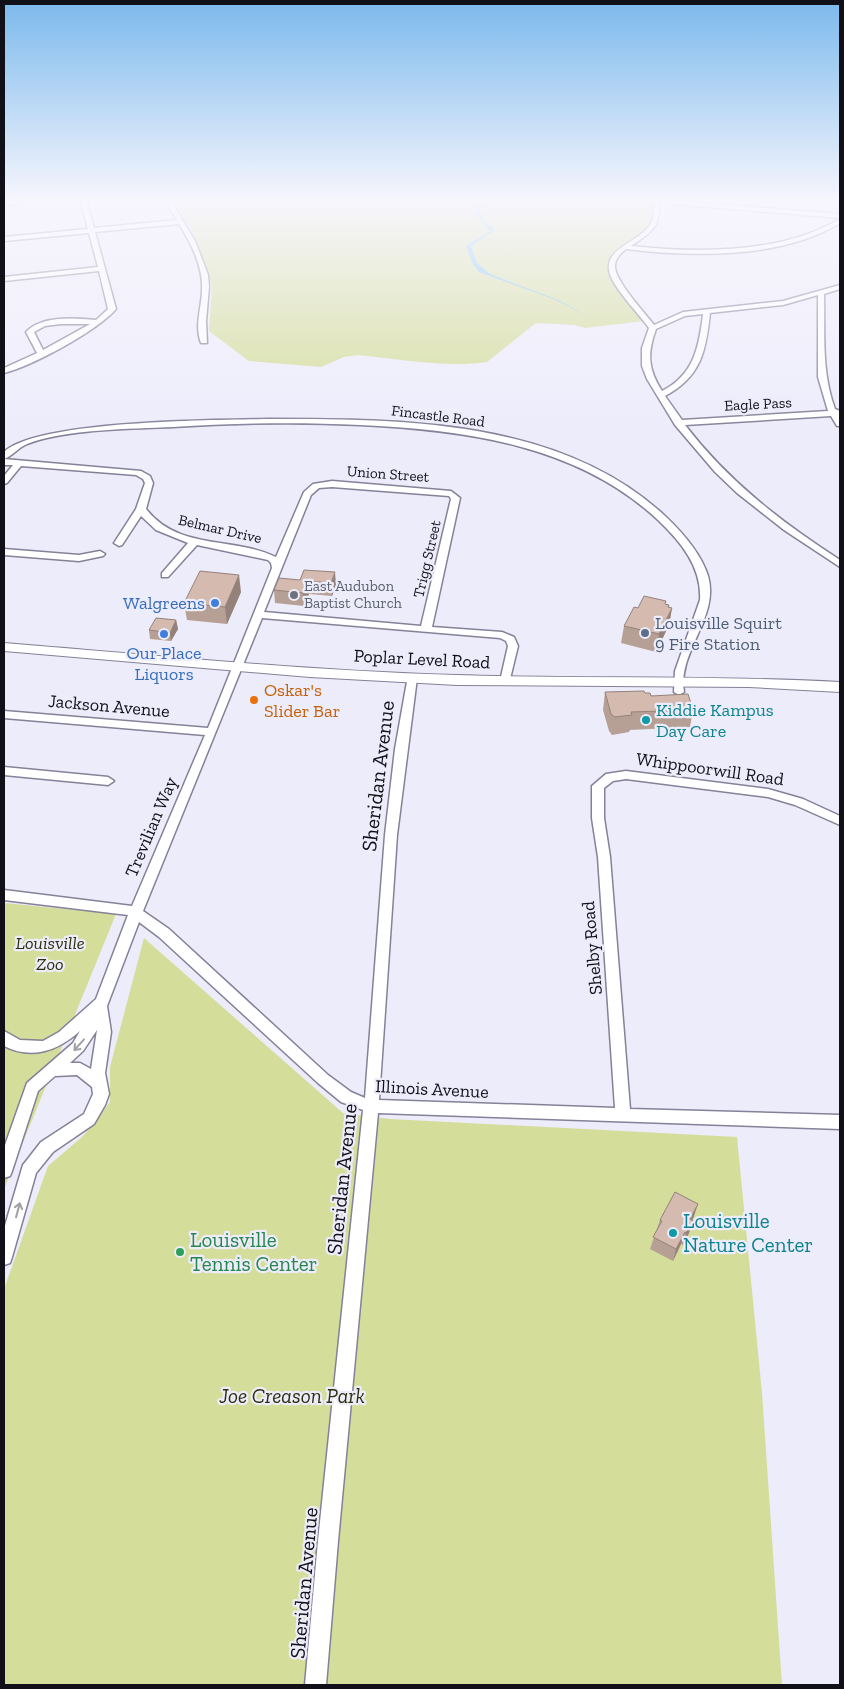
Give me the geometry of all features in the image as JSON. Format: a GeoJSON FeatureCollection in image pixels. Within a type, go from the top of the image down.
{"type":"FeatureCollection","features":[{"type":"Feature","properties":{"kind":"main road","name":"Poplar Level Road"},"geometry":{"type":"LineString","coordinates":[[4,647],[236,671]]}},
{"type":"Feature","properties":{"kind":"main road","name":"Poplar Level Road"},"geometry":{"type":"LineString","coordinates":[[4,657],[411,682],[529,692],[775,682],[840,687]]}},
{"type":"Feature","properties":{"kind":"main road","name":"Poplar Level Road"},"geometry":{"type":"LineString","coordinates":[[411,682],[505,682],[678,687],[840,696]]}},
{"type":"Feature","properties":{"kind":"street"},"geometry":{"type":"LineString","coordinates":[[4,371],[41,355],[108,315],[112,307],[104,278]]}},
{"type":"Feature","properties":{"kind":"street"},"geometry":{"type":"LineString","coordinates":[[204,278],[206,296],[201,330],[204,341]]}},
{"type":"Feature","properties":{"kind":"street"},"geometry":{"type":"LineString","coordinates":[[615,278],[653,328]]}},
{"type":"Feature","properties":{"kind":"street"},"geometry":{"type":"LineString","coordinates":[[653,328],[683,314],[783,303],[840,287]]}},
{"type":"Feature","properties":{"kind":"street"},"geometry":{"type":"LineString","coordinates":[[821,292],[820,374],[826,397],[837,413],[840,424]]}},
{"type":"Feature","properties":{"kind":"street"},"geometry":{"type":"LineString","coordinates":[[661,395],[681,384],[695,368],[708,310]]}},
{"type":"Feature","properties":{"kind":"street"},"geometry":{"type":"LineString","coordinates":[[41,355],[31,335],[33,329],[48,323],[97,322]]}},
{"type":"Feature","properties":{"kind":"street"},"geometry":{"type":"LineString","coordinates":[[653,328],[645,358],[648,371],[678,422],[703,456],[747,498],[840,564]]}},
{"type":"Feature","properties":{"kind":"street","name":"Eagle Pass"},"geometry":{"type":"LineString","coordinates":[[678,422],[837,413]]}},
{"type":"Feature","properties":{"kind":"street","name":"Fincastle Road"},"geometry":{"type":"LineString","coordinates":[[4,456],[19,444],[48,437],[148,426],[244,421],[419,426],[464,431],[526,445],[586,468],[629,492],[674,531],[697,561],[706,588],[706,602],[692,634],[678,687]]}},
{"type":"Feature","properties":{"kind":"street"},"geometry":{"type":"LineString","coordinates":[[4,462],[138,473],[149,483],[141,509],[119,543]]}},
{"type":"Feature","properties":{"kind":"street"},"geometry":{"type":"LineString","coordinates":[[4,481],[19,463]]}},
{"type":"Feature","properties":{"kind":"street","name":"Union Street"},"geometry":{"type":"LineString","coordinates":[[276,565],[307,494],[312,487],[320,485],[429,491],[454,496]]}},
{"type":"Feature","properties":{"kind":"street","name":"Trigg Street"},"geometry":{"type":"LineString","coordinates":[[426,629],[454,511],[456,501],[454,496]]}},
{"type":"Feature","properties":{"kind":"street","name":"Belmar Drive"},"geometry":{"type":"LineString","coordinates":[[141,509],[147,518],[159,528],[195,540],[264,555],[274,560],[276,565],[273,582],[236,671]]}},
{"type":"Feature","properties":{"kind":"street"},"geometry":{"type":"LineString","coordinates":[[164,575],[195,540]]}},
{"type":"Feature","properties":{"kind":"street"},"geometry":{"type":"LineString","coordinates":[[4,552],[79,558],[100,554]]}},
{"type":"Feature","properties":{"kind":"street"},"geometry":{"type":"LineString","coordinates":[[259,614],[398,628],[506,636],[513,646],[505,682]]}},
{"type":"Feature","properties":{"kind":"street","name":"Trevilian Way"},"geometry":{"type":"LineString","coordinates":[[4,1171],[32,1087],[78,1047],[88,1034],[136,912],[236,671]]}},
{"type":"Feature","properties":{"kind":"street","name":"Sheridan Avenue"},"geometry":{"type":"LineString","coordinates":[[316,1685],[329,1532],[371,1105],[391,835],[411,682]]}},
{"type":"Feature","properties":{"kind":"street","name":"Jackson Avenue"},"geometry":{"type":"LineString","coordinates":[[4,714],[212,732]]}},
{"type":"Feature","properties":{"kind":"street"},"geometry":{"type":"LineString","coordinates":[[4,771],[108,781]]}},
{"type":"Feature","properties":{"kind":"street","name":"Whippoorwill Road"},"geometry":{"type":"LineString","coordinates":[[601,782],[610,777],[626,774],[768,792],[800,802],[840,821]]}},
{"type":"Feature","properties":{"kind":"street","name":"Shelby Road"},"geometry":{"type":"LineString","coordinates":[[601,782],[596,791],[604,857],[623,1114]]}},
{"type":"Feature","properties":{"kind":"street","name":"Illinois Avenue"},"geometry":{"type":"LineString","coordinates":[[4,895],[112,906],[136,912],[164,933],[323,1080],[346,1097],[371,1105],[406,1109],[840,1122]]}},
{"type":"Feature","properties":{"kind":"street"},"geometry":{"type":"LineString","coordinates":[[4,1037],[8,1043],[31,1050],[44,1048],[60,1040],[100,1002]]}},
{"type":"Feature","properties":{"kind":"street","name":"Trevilian Way"},"geometry":{"type":"LineString","coordinates":[[4,1257],[29,1170],[47,1147],[89,1119],[101,1094],[99,1083],[104,1032],[100,1002]]}},
{"type":"Feature","properties":{"kind":"street"},"geometry":{"type":"LineString","coordinates":[[52,1070],[80,1069],[99,1083]]}},
{"type":"Feature","properties":{"kind":"green space"},"geometry":{"type":"Polygon","coordinates":[[[209,278],[611,278],[618,290],[644,321],[585,328],[575,325],[536,323],[487,362],[455,364],[358,355],[344,357],[321,367],[249,361],[209,331],[212,286],[209,278]]]}},
{"type":"Feature","properties":{"kind":"green space","name":"Louisville Zoo"},"geometry":{"type":"Polygon","coordinates":[[[4,903],[116,914],[4,1189],[4,903]]]}},
{"type":"Feature","properties":{"kind":"green space","name":"Joe Creason Park"},"geometry":{"type":"Polygon","coordinates":[[[144,938],[343,1113],[390,1119],[737,1137],[762,1393],[782,1685],[4,1685],[4,1289],[48,1166],[83,1136],[110,1102],[110,1067],[144,938]]]}},
{"type":"Feature","properties":{"kind":"water"},"geometry":{"type":"Polygon","coordinates":[[[495,278],[500,278],[558,300],[591,318],[556,300],[495,278]]]}},
{"type":"Feature","properties":{"kind":"building"},"geometry":{"type":"Polygon","coordinates":[[[304,570],[335,572],[331,583],[308,581],[303,593],[274,590],[279,578],[300,580],[304,570]]]}},
{"type":"Feature","properties":{"kind":"building"},"geometry":{"type":"Polygon","coordinates":[[[200,571],[239,575],[225,607],[184,603],[200,571]]]}},
{"type":"Feature","properties":{"kind":"building"},"geometry":{"type":"Polygon","coordinates":[[[644,596],[666,601],[665,604],[672,608],[659,634],[624,626],[634,607],[638,608],[644,596]]]}},
{"type":"Feature","properties":{"kind":"building"},"geometry":{"type":"Polygon","coordinates":[[[156,618],[176,620],[170,633],[149,630],[156,618]]]}},
{"type":"Feature","properties":{"kind":"building"},"geometry":{"type":"Polygon","coordinates":[[[644,691],[645,693],[650,693],[651,696],[688,694],[693,710],[631,712],[632,715],[615,717],[611,714],[605,692],[644,691]]]}},
{"type":"Feature","properties":{"kind":"building","name":"Louisville Nature Center"},"geometry":{"type":"Polygon","coordinates":[[[675,1192],[698,1204],[690,1219],[693,1221],[676,1249],[653,1237],[675,1192]]]}},
{"type":"Feature","properties":{"kind":"place","name":"East Audubon Baptist Church"},"geometry":{"type":"Point","coordinates":[294,595]}},
{"type":"Feature","properties":{"kind":"place","name":"Walgreens"},"geometry":{"type":"Point","coordinates":[215,603]}},
{"type":"Feature","properties":{"kind":"place","name":"Louisville Squirt 9 Fire Station"},"geometry":{"type":"Point","coordinates":[645,633]}},
{"type":"Feature","properties":{"kind":"place","name":"Our Place Liquors"},"geometry":{"type":"Point","coordinates":[164,634]}},
{"type":"Feature","properties":{"kind":"place","name":"Oskar's Slider Bar"},"geometry":{"type":"Point","coordinates":[254,700]}},
{"type":"Feature","properties":{"kind":"place","name":"Kiddie Kampus Day Care"},"geometry":{"type":"Point","coordinates":[646,720]}},
{"type":"Feature","properties":{"kind":"place","name":"Louisville Nature Center"},"geometry":{"type":"Point","coordinates":[673,1233]}},
{"type":"Feature","properties":{"kind":"place","name":"Louisville Tennis Center"},"geometry":{"type":"Point","coordinates":[180,1252]}}]}
